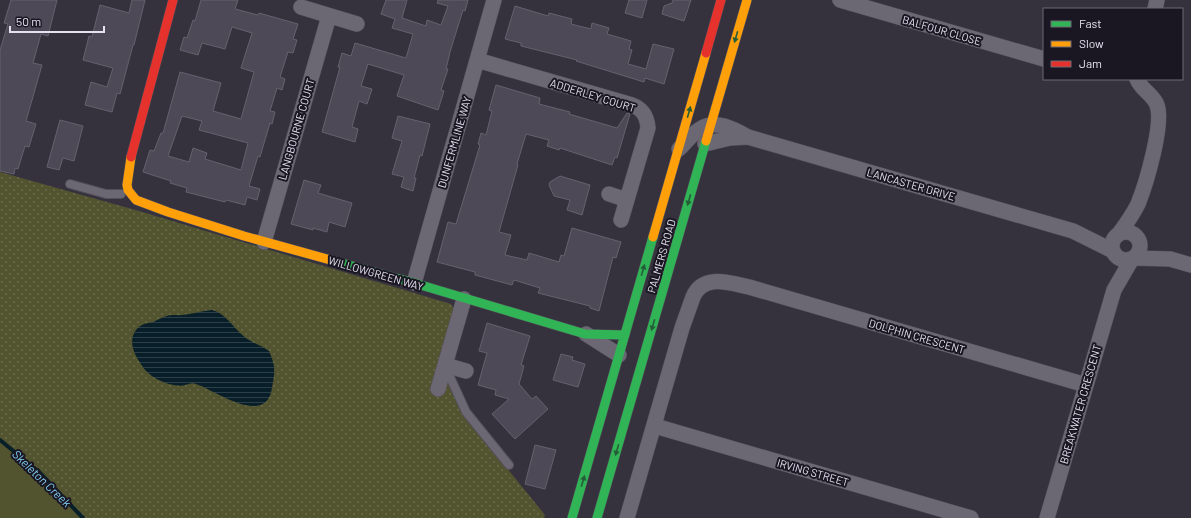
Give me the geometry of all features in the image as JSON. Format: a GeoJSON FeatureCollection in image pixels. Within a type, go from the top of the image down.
{"type":"FeatureCollection","features":[{"type":"Feature","properties":{"kind":"main road"},"geometry":{"type":"LineString","coordinates":[[131,154],[173,0]]}},
{"type":"Feature","properties":{"kind":"main road","name":"PALMERS ROAD"},"geometry":{"type":"LineString","coordinates":[[572,518],[721,0]]}},
{"type":"Feature","properties":{"kind":"main road","name":"PALMERS ROAD"},"geometry":{"type":"LineString","coordinates":[[598,518],[747,0]]}},
{"type":"Feature","properties":{"kind":"main road","name":"WILLOWGREEN WAY"},"geometry":{"type":"LineString","coordinates":[[168,212],[264,242],[414,283],[585,334],[624,335]]}},
{"type":"Feature","properties":{"kind":"street","name":"DUNFERMLINE WAY"},"geometry":{"type":"LineString","coordinates":[[414,283],[494,0]]}},
{"type":"Feature","properties":{"kind":"street","name":"BALFOUR CLOSE"},"geometry":{"type":"LineString","coordinates":[[840,0],[1043,59]]}},
{"type":"Feature","properties":{"kind":"street"},"geometry":{"type":"LineString","coordinates":[[301,7],[357,24]]}},
{"type":"Feature","properties":{"kind":"street","name":"LANGBOURNE COURT"},"geometry":{"type":"LineString","coordinates":[[264,242],[329,16]]}},
{"type":"Feature","properties":{"kind":"street","name":"ADDERLEY COURT"},"geometry":{"type":"LineString","coordinates":[[477,60],[632,105],[641,109],[646,118],[648,128],[621,220]]}},
{"type":"Feature","properties":{"kind":"street"},"geometry":{"type":"LineString","coordinates":[[1133,259],[1140,250],[1140,242],[1136,226],[1138,204],[1156,142],[1159,118],[1158,106],[1155,100],[1143,88],[1138,80]]}},
{"type":"Feature","properties":{"kind":"street"},"geometry":{"type":"LineString","coordinates":[[1147,80],[1161,95],[1167,109],[1166,122],[1156,142]]}},
{"type":"Feature","properties":{"kind":"street"},"geometry":{"type":"LineString","coordinates":[[678,149],[699,129],[710,126]]}},
{"type":"Feature","properties":{"kind":"street","name":"LANCASTER DRIVE"},"geometry":{"type":"LineString","coordinates":[[710,126],[726,126],[733,128],[748,137],[1115,244]]}},
{"type":"Feature","properties":{"kind":"street","name":"LANCASTER DRIVE"},"geometry":{"type":"LineString","coordinates":[[705,144],[730,138],[748,137]]}},
{"type":"Feature","properties":{"kind":"street"},"geometry":{"type":"LineString","coordinates":[[124,192],[118,187],[121,173],[131,154]]}},
{"type":"Feature","properties":{"kind":"street","name":"WILLOWGREEN WAY"},"geometry":{"type":"LineString","coordinates":[[124,192],[125,200],[132,206],[157,212],[168,212]]}},
{"type":"Feature","properties":{"kind":"street"},"geometry":{"type":"LineString","coordinates":[[609,194],[627,200]]}},
{"type":"Feature","properties":{"kind":"street"},"geometry":{"type":"LineString","coordinates":[[1138,204],[1115,244],[1120,260],[1170,259],[1191,265]]}},
{"type":"Feature","properties":{"kind":"street"},"geometry":{"type":"LineString","coordinates":[[1115,244],[1123,232],[1129,232],[1136,236],[1140,242],[1164,253],[1170,259]]}},
{"type":"Feature","properties":{"kind":"street","name":"BREAKWATER CRESCENT"},"geometry":{"type":"LineString","coordinates":[[1047,518],[1114,290],[1115,244]]}},
{"type":"Feature","properties":{"kind":"street","name":"BREAKWATER CRESCENT"},"geometry":{"type":"LineString","coordinates":[[1114,290],[1133,259]]}},
{"type":"Feature","properties":{"kind":"street","name":"DOLPHIN CRESCENT"},"geometry":{"type":"LineString","coordinates":[[627,518],[655,426],[682,328],[695,292],[702,285],[712,281],[721,281],[749,287],[1086,385]]}},
{"type":"Feature","properties":{"kind":"street"},"geometry":{"type":"LineString","coordinates":[[438,388],[464,299]]}},
{"type":"Feature","properties":{"kind":"street","name":"WILLOWGREEN WAY"},"geometry":{"type":"LineString","coordinates":[[585,334],[619,355]]}},
{"type":"Feature","properties":{"kind":"street"},"geometry":{"type":"LineString","coordinates":[[445,365],[466,371]]}},
{"type":"Feature","properties":{"kind":"street","name":"IRVING STREET"},"geometry":{"type":"LineString","coordinates":[[655,426],[971,518]]}},
{"type":"Feature","properties":{"kind":"lane"},"geometry":{"type":"LineString","coordinates":[[70,184],[106,194],[124,192]]}},
{"type":"Feature","properties":{"kind":"lane"},"geometry":{"type":"LineString","coordinates":[[445,365],[466,412],[509,465]]}},
{"type":"Feature","properties":{"kind":"green space"},"geometry":{"type":"Polygon","coordinates":[[[0,172],[139,211],[451,304],[453,307],[453,316],[446,381],[449,382],[458,405],[467,419],[545,515],[544,518],[83,518],[39,472],[0,440],[0,172]]]}},
{"type":"Feature","properties":{"kind":"green space"},"geometry":{"type":"Polygon","coordinates":[[[0,440],[39,472],[83,518],[0,518],[0,440]]]}},
{"type":"Feature","properties":{"kind":"water"},"geometry":{"type":"Polygon","coordinates":[[[212,310],[223,315],[244,337],[269,351],[274,365],[272,388],[268,400],[260,405],[250,406],[239,403],[195,383],[180,386],[156,379],[148,373],[135,354],[132,346],[132,338],[138,328],[142,325],[169,315],[180,315],[212,310]]]}},
{"type":"Feature","properties":{"kind":"building"},"geometry":{"type":"Polygon","coordinates":[[[11,0],[57,0],[48,36],[41,34],[33,63],[42,65],[26,121],[36,124],[29,147],[25,146],[18,169],[15,168],[14,174],[0,171],[0,50],[8,24],[4,23],[11,0]]]}},
{"type":"Feature","properties":{"kind":"building"},"geometry":{"type":"Polygon","coordinates":[[[132,0],[145,0],[120,94],[117,93],[112,112],[85,105],[91,82],[107,87],[113,68],[83,60],[89,36],[92,37],[100,5],[129,13],[132,0]]]}},
{"type":"Feature","properties":{"kind":"building"},"geometry":{"type":"Polygon","coordinates":[[[201,0],[238,0],[235,9],[258,15],[259,13],[298,24],[293,39],[297,40],[293,53],[288,52],[280,77],[285,79],[282,90],[277,88],[270,111],[275,112],[272,124],[270,123],[260,157],[258,156],[249,186],[260,189],[257,200],[247,197],[245,205],[226,200],[225,202],[186,192],[187,188],[143,172],[150,150],[154,151],[161,133],[163,133],[180,72],[221,83],[213,111],[241,119],[254,72],[241,68],[252,33],[232,27],[225,49],[202,43],[198,55],[180,50],[184,37],[187,38],[193,20],[195,21],[201,0]],[[182,116],[168,156],[189,162],[193,148],[207,153],[205,159],[241,170],[248,143],[199,130],[202,121],[182,116]]]}},
{"type":"Feature","properties":{"kind":"building"},"geometry":{"type":"Polygon","coordinates":[[[386,0],[407,0],[402,18],[426,26],[427,20],[441,25],[448,6],[437,3],[438,0],[468,0],[465,11],[463,10],[450,52],[446,69],[448,69],[441,90],[444,91],[438,110],[397,96],[404,75],[368,64],[361,86],[372,89],[367,104],[359,101],[352,127],[358,129],[355,142],[322,132],[340,67],[338,67],[342,53],[351,56],[355,43],[406,58],[413,34],[392,28],[395,19],[381,14],[386,0]]]}},
{"type":"Feature","properties":{"kind":"building"},"geometry":{"type":"Polygon","coordinates":[[[629,0],[647,0],[642,18],[625,13],[629,0]]]}},
{"type":"Feature","properties":{"kind":"building"},"geometry":{"type":"Polygon","coordinates":[[[673,0],[691,0],[684,21],[662,14],[664,6],[672,3],[673,0]]]}},
{"type":"Feature","properties":{"kind":"building"},"geometry":{"type":"Polygon","coordinates":[[[515,6],[548,16],[549,13],[572,19],[571,24],[591,29],[592,23],[609,28],[607,34],[631,41],[629,49],[632,50],[628,64],[646,69],[653,44],[674,49],[664,84],[645,78],[644,82],[576,61],[577,60],[521,46],[521,43],[505,39],[515,6]]]}},
{"type":"Feature","properties":{"kind":"building"},"geometry":{"type":"Polygon","coordinates":[[[496,85],[540,98],[539,104],[570,112],[569,114],[617,128],[627,113],[630,114],[617,158],[615,157],[612,165],[560,148],[559,150],[547,146],[549,140],[526,134],[499,232],[511,235],[505,255],[527,260],[529,253],[559,262],[561,255],[564,256],[572,228],[621,242],[616,258],[613,257],[599,311],[590,308],[590,306],[538,293],[540,288],[514,280],[512,285],[475,275],[475,272],[437,262],[448,222],[456,224],[480,145],[478,144],[481,133],[486,135],[492,111],[489,110],[496,85]]]}},
{"type":"Feature","properties":{"kind":"building"},"geometry":{"type":"Polygon","coordinates":[[[398,116],[430,124],[422,156],[420,155],[414,178],[416,178],[413,191],[401,187],[404,177],[392,174],[402,141],[392,138],[398,116]]]}},
{"type":"Feature","properties":{"kind":"building"},"geometry":{"type":"Polygon","coordinates":[[[60,120],[83,126],[74,161],[63,158],[59,170],[47,167],[60,120]]]}},
{"type":"Feature","properties":{"kind":"building"},"geometry":{"type":"Polygon","coordinates":[[[560,176],[590,185],[582,215],[567,210],[570,200],[554,196],[549,185],[550,182],[560,176]]]}},
{"type":"Feature","properties":{"kind":"building"},"geometry":{"type":"Polygon","coordinates":[[[304,180],[321,185],[318,193],[352,203],[345,227],[329,222],[327,232],[291,224],[304,180]]]}},
{"type":"Feature","properties":{"kind":"building"},"geometry":{"type":"Polygon","coordinates":[[[487,323],[530,336],[521,365],[524,366],[519,384],[532,399],[536,396],[548,409],[515,439],[492,414],[509,399],[495,395],[496,390],[478,385],[487,353],[479,351],[487,323]]]}},
{"type":"Feature","properties":{"kind":"building"},"geometry":{"type":"Polygon","coordinates":[[[561,354],[573,357],[572,360],[585,364],[578,387],[553,380],[561,354]]]}},
{"type":"Feature","properties":{"kind":"building"},"geometry":{"type":"Polygon","coordinates":[[[535,445],[556,450],[545,489],[525,484],[535,445]]]}},
{"type":"Feature","properties":{"kind":"waterway","name":"Skeleton Creek"},"geometry":{"type":"LineString","coordinates":[[0,440],[39,472],[83,518]]}},
{"type":"Feature","properties":{"kind":"traffic: fast"},"geometry":{"type":"LineString","coordinates":[[597,518],[706,141]]}},
{"type":"Feature","properties":{"kind":"traffic: fast"},"geometry":{"type":"LineString","coordinates":[[572,518],[653,237]]}},
{"type":"Feature","properties":{"kind":"traffic: fast"},"geometry":{"type":"LineString","coordinates":[[334,261],[414,283],[585,334],[625,335]]}},
{"type":"Feature","properties":{"kind":"traffic: slow"},"geometry":{"type":"LineString","coordinates":[[706,141],[747,0]]}},
{"type":"Feature","properties":{"kind":"traffic: slow"},"geometry":{"type":"LineString","coordinates":[[653,237],[706,53]]}},
{"type":"Feature","properties":{"kind":"traffic: slow"},"geometry":{"type":"LineString","coordinates":[[131,157],[127,185],[128,190],[136,200],[168,212],[244,236],[334,261]]}},
{"type":"Feature","properties":{"kind":"traffic: jam"},"geometry":{"type":"LineString","coordinates":[[131,157],[173,0]]}},
{"type":"Feature","properties":{"kind":"traffic: jam"},"geometry":{"type":"LineString","coordinates":[[706,53],[721,0]]}}]}
